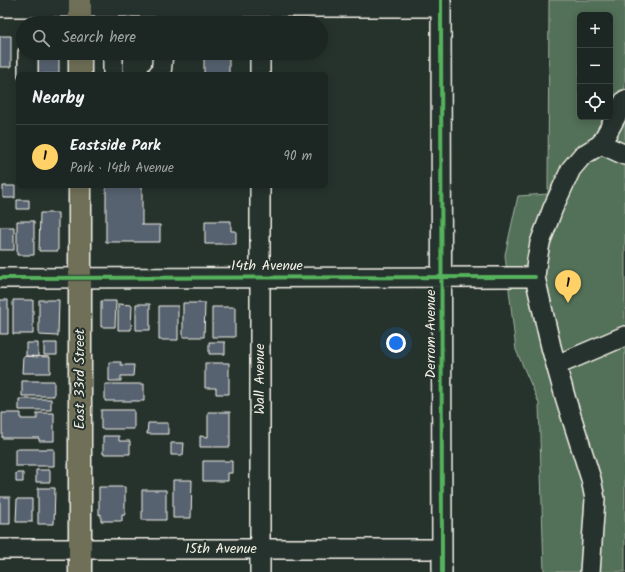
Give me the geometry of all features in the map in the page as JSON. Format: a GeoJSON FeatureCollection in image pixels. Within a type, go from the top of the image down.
{"type":"FeatureCollection","features":[{"type":"Feature","properties":{"kind":"main road"},"geometry":{"type":"LineString","coordinates":[[80,60],[80,72]]}},
{"type":"Feature","properties":{"kind":"main road","name":"East 33rd Street"},"geometry":{"type":"LineString","coordinates":[[80,188],[80,572]]}},
{"type":"Feature","properties":{"kind":"street"},"geometry":{"type":"LineString","coordinates":[[0,8],[27,15],[80,10],[111,15],[164,15],[260,10],[342,3],[441,3]]}},
{"type":"Feature","properties":{"kind":"street","name":"Derrom Avenue"},"geometry":{"type":"LineString","coordinates":[[441,3],[442,572]]}},
{"type":"Feature","properties":{"kind":"street"},"geometry":{"type":"LineString","coordinates":[[28,60],[28,72]]}},
{"type":"Feature","properties":{"kind":"street"},"geometry":{"type":"LineString","coordinates":[[113,60],[113,72]]}},
{"type":"Feature","properties":{"kind":"street"},"geometry":{"type":"LineString","coordinates":[[161,72],[162,60]]}},
{"type":"Feature","properties":{"kind":"street"},"geometry":{"type":"LineString","coordinates":[[260,60],[260,72]]}},
{"type":"Feature","properties":{"kind":"street"},"geometry":{"type":"LineString","coordinates":[[590,572],[595,499],[591,479],[551,347],[535,277],[540,243],[553,208],[571,169],[582,156],[601,144],[625,100]]}},
{"type":"Feature","properties":{"kind":"street"},"geometry":{"type":"LineString","coordinates":[[601,144],[625,155]]}},
{"type":"Feature","properties":{"kind":"street","name":"Wall Avenue"},"geometry":{"type":"LineString","coordinates":[[260,188],[260,572]]}},
{"type":"Feature","properties":{"kind":"street","name":"14th Avenue"},"geometry":{"type":"LineString","coordinates":[[0,278],[535,277]]}},
{"type":"Feature","properties":{"kind":"street"},"geometry":{"type":"LineString","coordinates":[[557,365],[625,336]]}},
{"type":"Feature","properties":{"kind":"street","name":"15th Avenue"},"geometry":{"type":"LineString","coordinates":[[0,549],[442,549]]}},
{"type":"Feature","properties":{"kind":"green space"},"geometry":{"type":"Polygon","coordinates":[[[549,0],[625,0],[625,572],[544,572],[539,403],[516,350],[505,255],[518,196],[548,194],[549,0]]]}},
{"type":"Feature","properties":{"kind":"building"},"geometry":{"type":"Polygon","coordinates":[[[0,36],[11,36],[11,67],[0,67],[0,36]]]}},
{"type":"Feature","properties":{"kind":"building"},"geometry":{"type":"Polygon","coordinates":[[[30,60],[59,60],[59,72],[31,72],[30,60]]]}},
{"type":"Feature","properties":{"kind":"building"},"geometry":{"type":"Polygon","coordinates":[[[204,60],[229,60],[229,72],[204,72],[204,60]]]}},
{"type":"Feature","properties":{"kind":"building"},"geometry":{"type":"Polygon","coordinates":[[[3,186],[15,186],[15,198],[3,198],[3,186]]]}},
{"type":"Feature","properties":{"kind":"building"},"geometry":{"type":"Polygon","coordinates":[[[106,188],[142,188],[142,225],[160,225],[160,242],[106,242],[106,188]]]}},
{"type":"Feature","properties":{"kind":"building"},"geometry":{"type":"Polygon","coordinates":[[[17,200],[29,200],[29,209],[17,209],[17,200]]]}},
{"type":"Feature","properties":{"kind":"building"},"geometry":{"type":"Polygon","coordinates":[[[40,213],[58,213],[58,251],[39,251],[40,213]]]}},
{"type":"Feature","properties":{"kind":"building"},"geometry":{"type":"Polygon","coordinates":[[[17,221],[34,221],[34,255],[17,255],[17,221]]]}},
{"type":"Feature","properties":{"kind":"building"},"geometry":{"type":"Polygon","coordinates":[[[205,221],[231,221],[231,231],[236,231],[236,244],[205,244],[205,221]]]}},
{"type":"Feature","properties":{"kind":"building"},"geometry":{"type":"Polygon","coordinates":[[[0,227],[14,227],[14,250],[0,250],[0,227]]]}},
{"type":"Feature","properties":{"kind":"building"},"geometry":{"type":"Polygon","coordinates":[[[0,300],[8,300],[8,334],[0,334],[0,300]]]}},
{"type":"Feature","properties":{"kind":"building"},"geometry":{"type":"Polygon","coordinates":[[[13,300],[33,300],[33,334],[13,334],[13,300]]]}},
{"type":"Feature","properties":{"kind":"building"},"geometry":{"type":"Polygon","coordinates":[[[39,300],[59,300],[58,336],[39,335],[39,300]]]}},
{"type":"Feature","properties":{"kind":"building"},"geometry":{"type":"Polygon","coordinates":[[[101,301],[116,301],[115,327],[101,327],[101,301]]]}},
{"type":"Feature","properties":{"kind":"building"},"geometry":{"type":"Polygon","coordinates":[[[183,303],[205,303],[204,337],[183,337],[183,303]]]}},
{"type":"Feature","properties":{"kind":"building"},"geometry":{"type":"Polygon","coordinates":[[[118,304],[132,305],[131,330],[118,330],[118,304]]]}},
{"type":"Feature","properties":{"kind":"building"},"geometry":{"type":"Polygon","coordinates":[[[136,304],[150,304],[150,330],[136,330],[136,304]]]}},
{"type":"Feature","properties":{"kind":"building"},"geometry":{"type":"Polygon","coordinates":[[[159,306],[178,306],[178,340],[159,340],[159,306]]]}},
{"type":"Feature","properties":{"kind":"building"},"geometry":{"type":"Polygon","coordinates":[[[212,307],[235,307],[235,337],[212,337],[212,307]]]}},
{"type":"Feature","properties":{"kind":"building"},"geometry":{"type":"Polygon","coordinates":[[[209,342],[225,342],[225,354],[209,354],[209,342]]]}},
{"type":"Feature","properties":{"kind":"building"},"geometry":{"type":"Polygon","coordinates":[[[26,343],[38,343],[38,357],[26,356],[26,343]]]}},
{"type":"Feature","properties":{"kind":"building"},"geometry":{"type":"Polygon","coordinates":[[[44,343],[57,343],[57,355],[44,355],[44,343]]]}},
{"type":"Feature","properties":{"kind":"building"},"geometry":{"type":"Polygon","coordinates":[[[23,357],[50,357],[50,373],[22,373],[23,357]]]}},
{"type":"Feature","properties":{"kind":"building"},"geometry":{"type":"Polygon","coordinates":[[[109,362],[121,362],[121,365],[134,365],[133,376],[121,376],[121,381],[109,381],[109,362]]]}},
{"type":"Feature","properties":{"kind":"building"},"geometry":{"type":"Polygon","coordinates":[[[205,363],[229,363],[229,394],[216,394],[216,388],[205,388],[205,363]]]}},
{"type":"Feature","properties":{"kind":"building"},"geometry":{"type":"Polygon","coordinates":[[[22,381],[54,381],[54,396],[22,396],[22,381]]]}},
{"type":"Feature","properties":{"kind":"building"},"geometry":{"type":"Polygon","coordinates":[[[105,384],[144,384],[144,401],[105,401],[105,384]]]}},
{"type":"Feature","properties":{"kind":"building"},"geometry":{"type":"Polygon","coordinates":[[[19,399],[51,399],[51,410],[19,410],[19,399]]]}},
{"type":"Feature","properties":{"kind":"building"},"geometry":{"type":"Polygon","coordinates":[[[101,410],[134,410],[134,429],[101,429],[101,410]]]}},
{"type":"Feature","properties":{"kind":"building"},"geometry":{"type":"Polygon","coordinates":[[[208,412],[230,412],[230,447],[200,447],[200,436],[208,437],[208,412]]]}},
{"type":"Feature","properties":{"kind":"building"},"geometry":{"type":"Polygon","coordinates":[[[2,413],[21,413],[21,419],[37,419],[37,413],[54,413],[54,441],[39,441],[39,438],[2,438],[2,413]]]}},
{"type":"Feature","properties":{"kind":"building"},"geometry":{"type":"Polygon","coordinates":[[[148,423],[168,423],[168,434],[147,434],[148,423]]]}},
{"type":"Feature","properties":{"kind":"building"},"geometry":{"type":"Polygon","coordinates":[[[103,436],[119,436],[119,441],[130,441],[130,454],[103,454],[103,436]]]}},
{"type":"Feature","properties":{"kind":"building"},"geometry":{"type":"Polygon","coordinates":[[[171,443],[184,443],[183,455],[171,455],[171,443]]]}},
{"type":"Feature","properties":{"kind":"building"},"geometry":{"type":"Polygon","coordinates":[[[15,449],[54,449],[54,466],[15,466],[15,449]]]}},
{"type":"Feature","properties":{"kind":"building"},"geometry":{"type":"Polygon","coordinates":[[[203,461],[232,461],[232,473],[228,473],[228,481],[203,481],[203,461]]]}},
{"type":"Feature","properties":{"kind":"building"},"geometry":{"type":"Polygon","coordinates":[[[36,470],[50,470],[50,482],[36,482],[36,470]]]}},
{"type":"Feature","properties":{"kind":"building"},"geometry":{"type":"Polygon","coordinates":[[[16,473],[23,473],[23,482],[16,482],[16,473]]]}},
{"type":"Feature","properties":{"kind":"building"},"geometry":{"type":"Polygon","coordinates":[[[173,480],[192,480],[191,518],[173,518],[173,480]]]}},
{"type":"Feature","properties":{"kind":"building"},"geometry":{"type":"Polygon","coordinates":[[[99,487],[125,487],[125,515],[122,515],[122,521],[101,521],[101,514],[99,515],[99,487]]]}},
{"type":"Feature","properties":{"kind":"building"},"geometry":{"type":"Polygon","coordinates":[[[38,488],[55,488],[54,524],[38,524],[38,488]]]}},
{"type":"Feature","properties":{"kind":"building"},"geometry":{"type":"Polygon","coordinates":[[[142,490],[166,490],[166,520],[142,520],[142,490]]]}},
{"type":"Feature","properties":{"kind":"building"},"geometry":{"type":"Polygon","coordinates":[[[0,497],[10,497],[10,524],[0,524],[0,497]]]}},
{"type":"Feature","properties":{"kind":"building"},"geometry":{"type":"Polygon","coordinates":[[[17,499],[32,499],[32,522],[16,522],[17,499]]]}},
{"type":"Feature","properties":{"kind":"cycle path"},"geometry":{"type":"LineString","coordinates":[[441,0],[442,572]]}},
{"type":"Feature","properties":{"kind":"cycle path"},"geometry":{"type":"LineString","coordinates":[[0,278],[535,277]]}},
{"type":"Feature","properties":{"kind":"place","name":"Eastside Park"},"geometry":{"type":"Point","coordinates":[568,303]}}]}
